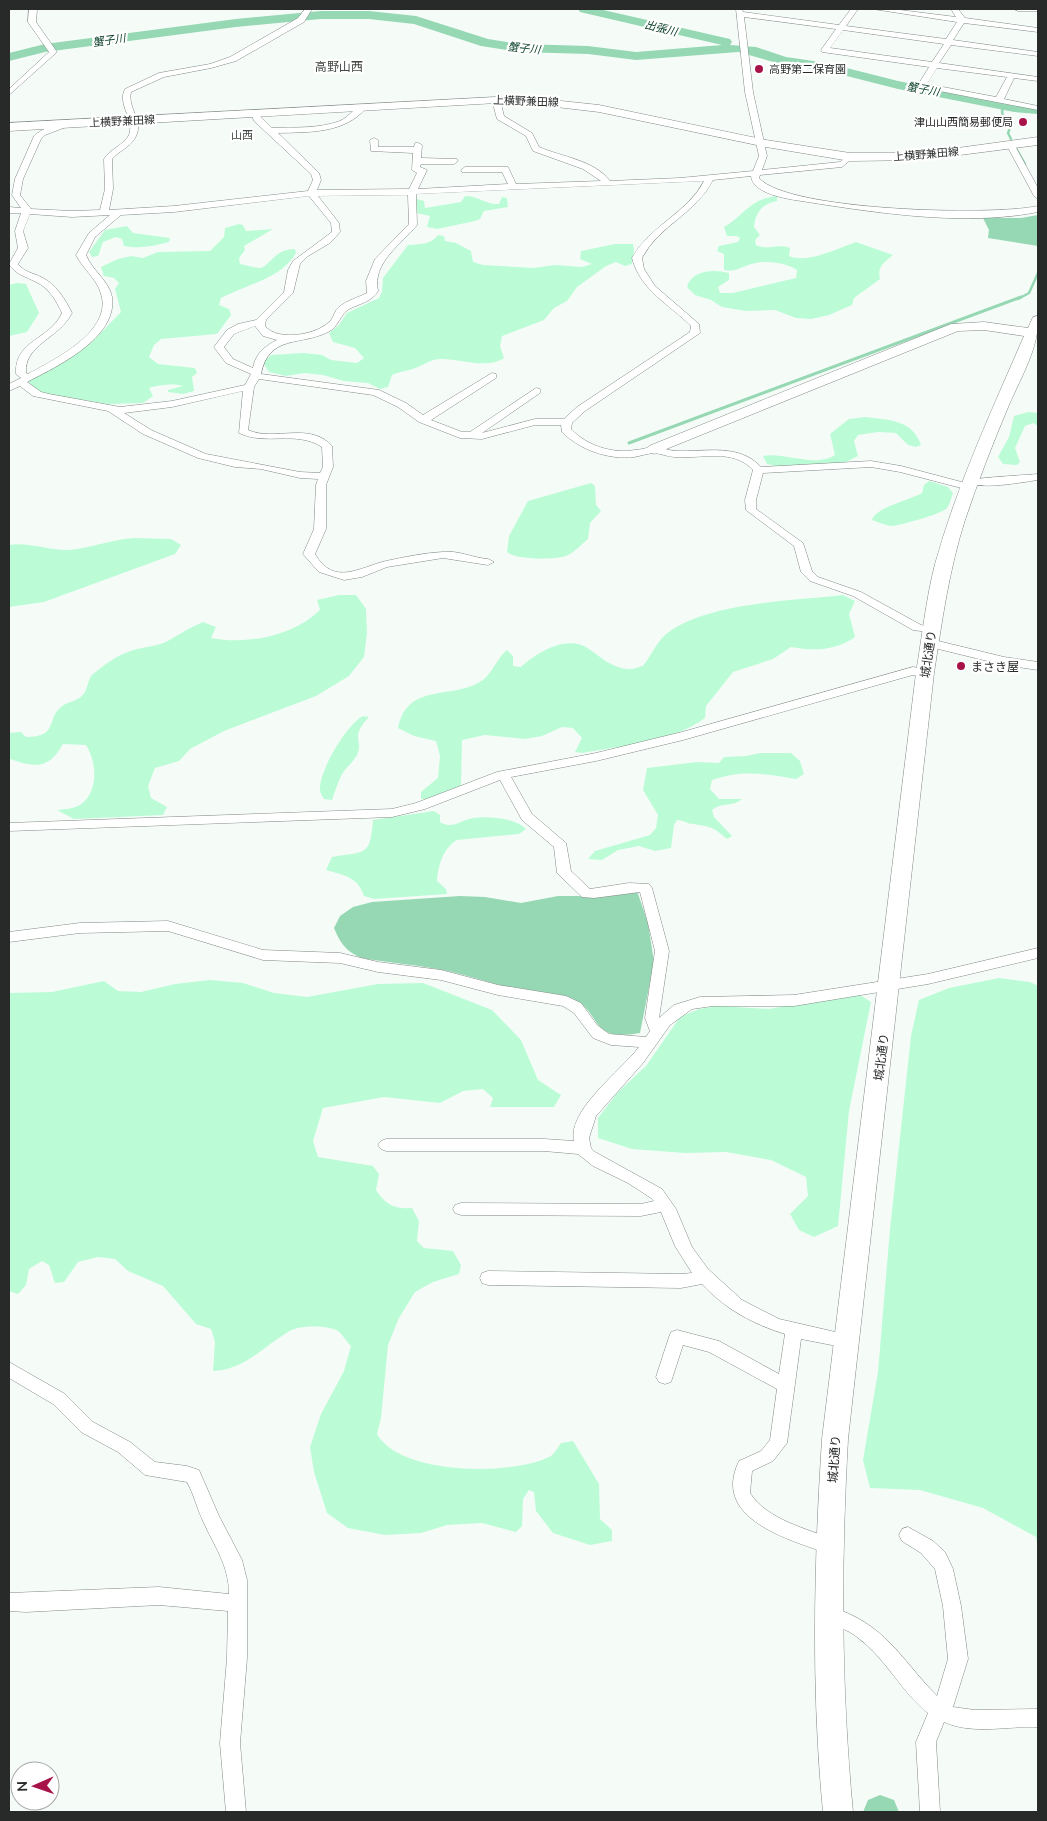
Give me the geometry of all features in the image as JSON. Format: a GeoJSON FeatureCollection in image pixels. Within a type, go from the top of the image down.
{"type":"FeatureCollection","features":[{"type":"Feature","properties":{"kind":"street"},"geometry":{"type":"LineString","coordinates":[[9,93],[51,56],[53,52],[32,22],[33,9]]}},
{"type":"Feature","properties":{"kind":"street"},"geometry":{"type":"LineString","coordinates":[[855,9],[825,50],[934,65],[967,81],[999,100],[1038,108]]}},
{"type":"Feature","properties":{"kind":"street"},"geometry":{"type":"LineString","coordinates":[[877,9],[1038,28]]}},
{"type":"Feature","properties":{"kind":"street"},"geometry":{"type":"LineString","coordinates":[[955,9],[962,20]]}},
{"type":"Feature","properties":{"kind":"street"},"geometry":{"type":"LineString","coordinates":[[1018,9],[1038,9]]}},
{"type":"Feature","properties":{"kind":"street"},"geometry":{"type":"LineString","coordinates":[[1038,54],[840,28],[739,12],[759,142],[763,156],[756,174],[756,181],[779,194],[852,208],[946,215],[1010,214],[1038,209]]}},
{"type":"Feature","properties":{"kind":"street"},"geometry":{"type":"LineString","coordinates":[[103,213],[108,195],[107,164],[109,158],[132,136],[134,120],[126,100],[128,91],[162,75],[225,62],[304,14]]}},
{"type":"Feature","properties":{"kind":"street"},"geometry":{"type":"LineString","coordinates":[[962,20],[922,85],[1011,76],[1038,79]]}},
{"type":"Feature","properties":{"kind":"street"},"geometry":{"type":"LineString","coordinates":[[999,100],[1011,76]]}},
{"type":"Feature","properties":{"kind":"street"},"geometry":{"type":"LineString","coordinates":[[496,100],[500,117],[529,135],[536,149],[588,169],[606,180],[607,183]]}},
{"type":"Feature","properties":{"kind":"street","name":"上横野兼田線"},"geometry":{"type":"LineString","coordinates":[[9,127],[496,100],[536,100],[583,105],[759,142],[850,157],[937,154],[1038,141]]}},
{"type":"Feature","properties":{"kind":"street"},"geometry":{"type":"LineString","coordinates":[[270,131],[339,124],[355,116],[363,107]]}},
{"type":"Feature","properties":{"kind":"street"},"geometry":{"type":"LineString","coordinates":[[255,113],[257,119],[296,153],[316,176],[317,182],[311,193]]}},
{"type":"Feature","properties":{"kind":"street"},"geometry":{"type":"LineString","coordinates":[[27,210],[16,195],[17,184],[37,138],[42,133],[70,124]]}},
{"type":"Feature","properties":{"kind":"street"},"geometry":{"type":"LineString","coordinates":[[374,140],[374,148],[378,150],[417,147],[416,170],[423,170],[412,192],[413,224],[380,259],[371,281],[373,291],[371,294],[342,309],[335,322],[325,330],[286,340],[269,348],[264,354],[248,388],[243,431],[257,435],[299,435],[322,442],[327,446],[329,460],[328,471],[323,476],[320,529],[310,554],[312,560],[330,572],[348,577],[356,576],[382,565],[442,555],[460,555],[470,560],[488,562]]}},
{"type":"Feature","properties":{"kind":"street"},"geometry":{"type":"LineString","coordinates":[[1010,144],[1038,196]]}},
{"type":"Feature","properties":{"kind":"street"},"geometry":{"type":"LineString","coordinates":[[9,210],[72,214],[103,213],[174,209],[311,193],[412,192],[710,178],[842,164],[850,157]]}},
{"type":"Feature","properties":{"kind":"street"},"geometry":{"type":"LineString","coordinates":[[416,161],[454,161]]}},
{"type":"Feature","properties":{"kind":"street"},"geometry":{"type":"LineString","coordinates":[[465,170],[505,169],[513,186]]}},
{"type":"Feature","properties":{"kind":"street"},"geometry":{"type":"LineString","coordinates":[[260,322],[234,330],[225,337],[218,347],[233,366],[256,374],[375,392],[402,404],[423,420],[448,432],[473,436],[535,422],[567,422],[601,395],[695,334],[696,326],[690,318],[647,284],[640,276],[637,258],[647,244],[694,199],[710,178]]}},
{"type":"Feature","properties":{"kind":"street"},"geometry":{"type":"LineString","coordinates":[[286,340],[266,334],[260,326],[260,322],[265,313],[288,293],[294,265],[305,254],[328,242],[336,232],[336,223],[311,193]]}},
{"type":"Feature","properties":{"kind":"street"},"geometry":{"type":"LineString","coordinates":[[27,210],[19,231],[23,248],[13,264],[19,272],[45,282],[57,295],[67,313],[62,326],[22,355],[19,367],[23,380],[42,395],[112,409],[156,407],[248,388]]}},
{"type":"Feature","properties":{"kind":"street"},"geometry":{"type":"LineString","coordinates":[[9,388],[84,344],[104,319],[108,305],[106,294],[97,275],[82,258],[81,254],[92,235],[119,212]]}},
{"type":"Feature","properties":{"kind":"street"},"geometry":{"type":"LineString","coordinates":[[567,422],[566,430],[571,436],[594,448],[626,454],[646,452],[956,327],[1035,326]]}},
{"type":"Feature","properties":{"kind":"street","name":"城北通り"},"geometry":{"type":"LineString","coordinates":[[838,1812],[831,1728],[829,1615],[829,1546],[835,1439],[890,986],[925,673],[941,576],[970,484],[1035,326]]}},
{"type":"Feature","properties":{"kind":"street"},"geometry":{"type":"LineString","coordinates":[[423,420],[492,376]]}},
{"type":"Feature","properties":{"kind":"street"},"geometry":{"type":"LineString","coordinates":[[473,436],[536,391]]}},
{"type":"Feature","properties":{"kind":"street"},"geometry":{"type":"LineString","coordinates":[[112,409],[147,432],[202,456],[234,464],[261,466],[300,475],[323,476]]}},
{"type":"Feature","properties":{"kind":"street"},"geometry":{"type":"LineString","coordinates":[[654,449],[661,453],[675,454],[734,454],[749,460],[758,470],[758,478],[750,500],[751,510],[799,544],[807,572],[814,579],[857,594],[931,637],[1004,661],[1038,666]]}},
{"type":"Feature","properties":{"kind":"street"},"geometry":{"type":"LineString","coordinates":[[758,470],[871,464],[970,484],[1038,477]]}},
{"type":"Feature","properties":{"kind":"street"},"geometry":{"type":"LineString","coordinates":[[9,827],[392,813],[431,804],[503,775],[598,757],[662,742],[745,721],[913,671],[925,673]]}},
{"type":"Feature","properties":{"kind":"street"},"geometry":{"type":"LineString","coordinates":[[503,775],[527,816],[561,846],[564,873],[587,894],[605,894],[620,888],[644,886],[662,951],[662,962],[652,1018],[654,1036]]}},
{"type":"Feature","properties":{"kind":"street"},"geometry":{"type":"LineString","coordinates":[[9,937],[80,928],[168,926],[263,955],[340,958],[378,967],[442,975],[498,990],[566,1001],[576,1005],[593,1030],[613,1041],[654,1036]]}},
{"type":"Feature","properties":{"kind":"street"},"geometry":{"type":"LineString","coordinates":[[583,1148],[582,1136],[592,1109],[602,1095],[638,1059],[654,1036],[676,1012],[688,1005],[709,1002],[790,1002],[824,994],[890,986],[994,966],[1038,953]]}},
{"type":"Feature","properties":{"kind":"street"},"geometry":{"type":"LineString","coordinates":[[386,1145],[544,1145],[583,1148],[599,1162],[644,1183],[665,1203],[684,1249],[705,1277],[737,1307],[767,1323],[846,1342]]}},
{"type":"Feature","properties":{"kind":"street"},"geometry":{"type":"LineString","coordinates":[[461,1209],[641,1210],[665,1203]]}},
{"type":"Feature","properties":{"kind":"street"},"geometry":{"type":"LineString","coordinates":[[488,1278],[681,1281],[705,1277]]}},
{"type":"Feature","properties":{"kind":"street"},"geometry":{"type":"LineString","coordinates":[[794,1331],[778,1443],[767,1456],[745,1466],[741,1481],[742,1496],[752,1511],[829,1546]]}},
{"type":"Feature","properties":{"kind":"street"},"geometry":{"type":"LineString","coordinates":[[665,1377],[677,1338],[713,1346],[785,1385]]}},
{"type":"Feature","properties":{"kind":"street"},"geometry":{"type":"LineString","coordinates":[[9,1369],[59,1399],[87,1427],[124,1447],[151,1469],[193,1476],[211,1519],[234,1560],[238,1580],[237,1658],[230,1743],[236,1812]]}},
{"type":"Feature","properties":{"kind":"street"},"geometry":{"type":"LineString","coordinates":[[908,1536],[926,1547],[938,1558],[950,1588],[958,1659],[946,1700],[940,1709],[926,1742],[930,1812]]}},
{"type":"Feature","properties":{"kind":"street"},"geometry":{"type":"LineString","coordinates":[[9,1602],[26,1603],[141,1596],[187,1597],[238,1604]]}},
{"type":"Feature","properties":{"kind":"street"},"geometry":{"type":"LineString","coordinates":[[829,1615],[845,1620],[867,1633],[887,1652],[923,1695],[940,1709],[953,1716],[967,1718],[1038,1718]]}},
{"type":"Feature","properties":{"kind":"shaded area"},"geometry":{"type":"Polygon","coordinates":[[[465,196],[494,204],[499,204],[502,197],[507,198],[508,207],[484,211],[480,219],[475,221],[437,229],[427,227],[430,216],[417,213],[414,205],[417,199],[424,201],[425,208],[461,202],[465,196]]]}},
{"type":"Feature","properties":{"kind":"shaded area"},"geometry":{"type":"Polygon","coordinates":[[[777,196],[777,201],[764,206],[756,217],[754,227],[760,235],[755,240],[756,245],[760,247],[781,246],[790,248],[789,256],[805,258],[814,257],[856,242],[893,255],[880,268],[880,279],[854,298],[852,305],[829,315],[811,319],[796,318],[775,310],[746,311],[722,307],[711,300],[695,295],[687,287],[693,277],[710,271],[729,273],[729,280],[718,287],[720,293],[733,293],[796,278],[797,270],[773,262],[724,270],[724,254],[717,251],[719,246],[738,242],[740,238],[737,236],[727,236],[724,227],[753,204],[760,200],[777,196]]]}},
{"type":"Feature","properties":{"kind":"shaded area"},"geometry":{"type":"Polygon","coordinates":[[[1038,215],[1038,246],[988,238],[989,230],[983,218],[1021,218],[1038,215]]]}},
{"type":"Feature","properties":{"kind":"shaded area"},"geometry":{"type":"Polygon","coordinates":[[[239,224],[243,225],[246,231],[273,229],[244,246],[245,250],[239,258],[240,264],[260,268],[282,252],[295,249],[296,253],[289,262],[272,275],[221,298],[219,305],[229,309],[231,315],[217,334],[161,339],[154,345],[149,357],[158,364],[195,368],[197,373],[192,377],[194,391],[183,394],[168,392],[168,390],[183,386],[162,385],[149,388],[153,396],[143,403],[108,404],[40,393],[30,385],[28,380],[75,355],[92,342],[121,312],[115,289],[119,283],[114,278],[104,276],[101,267],[118,259],[131,256],[143,258],[158,252],[210,251],[224,237],[225,228],[239,224]]]}},
{"type":"Feature","properties":{"kind":"shaded area"},"geometry":{"type":"Polygon","coordinates":[[[127,226],[133,233],[170,238],[169,242],[147,247],[130,247],[124,246],[122,239],[116,237],[103,242],[98,256],[92,257],[89,252],[105,230],[127,226]]]}},
{"type":"Feature","properties":{"kind":"shaded area"},"geometry":{"type":"Polygon","coordinates":[[[438,235],[444,236],[445,241],[456,243],[471,251],[473,262],[483,265],[534,268],[554,265],[582,267],[592,264],[580,259],[581,251],[615,244],[633,244],[634,251],[632,264],[625,266],[616,262],[606,266],[577,287],[567,301],[554,308],[544,320],[502,336],[500,346],[504,358],[497,361],[481,363],[439,359],[430,361],[392,375],[388,387],[380,389],[368,383],[344,381],[323,375],[304,373],[286,376],[269,372],[263,363],[271,355],[304,353],[322,355],[331,360],[357,363],[364,358],[355,348],[333,342],[329,333],[339,325],[347,313],[379,298],[382,292],[383,278],[408,245],[432,241],[438,235]]]}},
{"type":"Feature","properties":{"kind":"shaded area"},"geometry":{"type":"Polygon","coordinates":[[[17,283],[26,284],[39,313],[27,332],[9,336],[9,285],[17,283]]]}},
{"type":"Feature","properties":{"kind":"shaded area"},"geometry":{"type":"Polygon","coordinates":[[[1028,412],[1038,413],[1038,426],[1033,423],[1025,426],[1015,448],[1020,462],[1017,465],[1003,464],[998,457],[1009,437],[1014,416],[1028,412]]]}},
{"type":"Feature","properties":{"kind":"shaded area"},"geometry":{"type":"Polygon","coordinates":[[[865,417],[898,422],[912,430],[921,445],[916,447],[908,445],[896,433],[878,432],[858,435],[854,441],[858,456],[844,463],[776,466],[767,464],[763,456],[771,455],[809,460],[827,459],[835,455],[830,434],[849,419],[865,417]]]}},
{"type":"Feature","properties":{"kind":"shaded area"},"geometry":{"type":"Polygon","coordinates":[[[929,481],[948,487],[953,493],[947,508],[921,519],[891,526],[872,520],[880,511],[922,493],[924,485],[929,481]]]}},
{"type":"Feature","properties":{"kind":"shaded area"},"geometry":{"type":"Polygon","coordinates":[[[591,483],[595,486],[596,505],[601,511],[590,523],[588,539],[575,551],[566,556],[544,559],[518,557],[507,552],[509,536],[528,501],[591,483]]]}},
{"type":"Feature","properties":{"kind":"shaded area"},"geometry":{"type":"Polygon","coordinates":[[[135,538],[171,539],[181,545],[175,554],[44,602],[9,607],[9,545],[16,544],[67,550],[135,538]]]}},
{"type":"Feature","properties":{"kind":"shaded area"},"geometry":{"type":"Polygon","coordinates":[[[339,595],[356,595],[366,609],[367,633],[364,657],[349,676],[316,696],[224,731],[190,749],[179,761],[155,768],[148,786],[151,798],[167,807],[163,815],[74,819],[57,810],[80,805],[90,793],[93,785],[94,768],[86,745],[63,744],[52,758],[41,764],[27,764],[10,759],[9,733],[21,732],[26,737],[43,734],[50,727],[56,712],[60,708],[82,696],[93,674],[119,656],[133,650],[166,642],[203,622],[216,627],[211,638],[225,640],[254,639],[284,632],[309,619],[320,610],[317,600],[339,595]]]}},
{"type":"Feature","properties":{"kind":"shaded area"},"geometry":{"type":"Polygon","coordinates":[[[843,595],[855,601],[849,614],[855,637],[840,645],[824,649],[791,647],[773,659],[733,672],[706,706],[705,718],[693,726],[663,737],[582,753],[575,752],[582,738],[573,728],[562,727],[542,736],[525,739],[485,735],[462,740],[461,786],[428,799],[421,799],[421,792],[438,778],[440,756],[436,741],[414,736],[398,728],[403,713],[411,704],[421,698],[458,690],[483,680],[507,650],[513,656],[513,666],[521,667],[544,651],[562,644],[571,643],[589,649],[617,667],[631,669],[643,666],[662,638],[678,626],[699,617],[748,605],[843,595]]]}},
{"type":"Feature","properties":{"kind":"shaded area"},"geometry":{"type":"Polygon","coordinates":[[[363,716],[369,717],[358,734],[359,750],[357,755],[342,774],[332,800],[324,799],[320,790],[321,781],[329,760],[349,728],[363,716]]]}},
{"type":"Feature","properties":{"kind":"shaded area"},"geometry":{"type":"Polygon","coordinates":[[[760,753],[791,753],[800,761],[804,774],[796,779],[764,774],[734,774],[712,780],[710,789],[719,799],[742,799],[712,810],[714,817],[732,836],[727,839],[711,828],[677,820],[674,825],[671,848],[655,851],[639,846],[618,850],[602,860],[588,859],[595,851],[650,835],[656,828],[658,815],[643,790],[647,768],[697,762],[719,763],[724,757],[760,753]]]}},
{"type":"Feature","properties":{"kind":"shaded area"},"geometry":{"type":"Polygon","coordinates":[[[434,811],[440,815],[440,822],[449,825],[473,818],[486,817],[509,820],[526,829],[519,834],[457,840],[452,843],[442,858],[437,881],[446,889],[447,894],[374,899],[364,896],[354,881],[326,870],[332,857],[359,852],[368,846],[373,820],[434,811]]]}},
{"type":"Feature","properties":{"kind":"shaded area"},"geometry":{"type":"Polygon","coordinates":[[[637,891],[648,923],[654,962],[640,1033],[623,1035],[611,1033],[603,1029],[587,1010],[568,997],[515,989],[437,969],[361,958],[344,946],[334,928],[340,916],[353,907],[372,902],[460,896],[485,897],[521,903],[558,896],[600,896],[637,891]]]}},
{"type":"Feature","properties":{"kind":"shaded area"},"geometry":{"type":"Polygon","coordinates":[[[999,978],[1030,982],[1038,986],[1038,1551],[1036,1537],[983,1508],[920,1490],[870,1488],[863,1460],[878,1372],[890,1229],[911,1036],[919,1000],[949,988],[999,978]]]}},
{"type":"Feature","properties":{"kind":"shaded area"},"geometry":{"type":"Polygon","coordinates":[[[210,980],[243,983],[274,993],[307,997],[378,984],[423,983],[492,1010],[521,1040],[538,1080],[561,1095],[554,1107],[490,1107],[493,1098],[483,1089],[463,1091],[440,1103],[384,1097],[323,1108],[313,1141],[318,1157],[373,1166],[379,1174],[376,1190],[383,1199],[395,1207],[412,1208],[419,1221],[417,1241],[424,1248],[453,1251],[461,1265],[459,1274],[433,1282],[415,1292],[399,1318],[388,1345],[381,1418],[377,1434],[389,1448],[408,1458],[457,1468],[484,1469],[531,1463],[551,1456],[561,1443],[573,1441],[599,1484],[600,1519],[612,1530],[612,1541],[590,1545],[553,1533],[536,1511],[534,1492],[529,1490],[523,1499],[522,1526],[516,1532],[482,1523],[447,1525],[421,1533],[385,1535],[348,1528],[327,1513],[314,1472],[310,1447],[321,1414],[344,1371],[351,1346],[338,1331],[327,1328],[299,1328],[288,1332],[253,1357],[234,1367],[213,1371],[215,1342],[211,1329],[196,1324],[163,1286],[128,1271],[115,1259],[98,1257],[78,1262],[64,1282],[55,1283],[49,1265],[42,1261],[29,1269],[26,1285],[18,1294],[9,1291],[9,993],[52,992],[104,981],[118,991],[141,992],[175,984],[210,980]]]}},
{"type":"Feature","properties":{"kind":"shaded area"},"geometry":{"type":"Polygon","coordinates":[[[857,993],[871,1002],[849,1111],[838,1226],[814,1237],[799,1230],[790,1214],[808,1196],[806,1177],[771,1160],[726,1152],[685,1153],[632,1149],[598,1138],[598,1118],[618,1092],[646,1066],[680,1017],[699,1009],[717,1006],[769,1009],[857,993]]]}},
{"type":"Feature","properties":{"kind":"waterway","name":"出張川"},"geometry":{"type":"LineString","coordinates":[[584,9],[725,42]]}},
{"type":"Feature","properties":{"kind":"waterway","name":"蟹子川"},"geometry":{"type":"LineString","coordinates":[[9,57],[45,48],[236,23],[321,15],[369,15],[416,20],[486,43],[520,48],[588,50],[636,56],[738,48],[756,51],[784,61],[827,67],[898,85],[1014,108],[1038,110]]}},
{"type":"Feature","properties":{"kind":"waterway"},"geometry":{"type":"LineString","coordinates":[[1005,106],[1002,111],[1003,117],[1012,123],[1008,133],[1011,139]]}},
{"type":"Feature","properties":{"kind":"waterway"},"geometry":{"type":"LineString","coordinates":[[1016,148],[1025,164]]}},
{"type":"Feature","properties":{"kind":"waterway"},"geometry":{"type":"LineString","coordinates":[[1018,299],[1029,293],[1038,273]]}},
{"type":"Feature","properties":{"kind":"waterway"},"geometry":{"type":"LineString","coordinates":[[629,443],[1021,297]]}},
{"type":"Feature","properties":{"kind":"place","name":"高野第二保育園"},"geometry":{"type":"Point","coordinates":[759,69]}},
{"type":"Feature","properties":{"kind":"place","name":"津山山西簡易郵便局"},"geometry":{"type":"Point","coordinates":[1023,122]}},
{"type":"Feature","properties":{"kind":"place","name":"まさき屋"},"geometry":{"type":"Point","coordinates":[961,666]}},
{"type":"Feature","properties":{"kind":"district","name":"高野山西"},"geometry":{"type":"Point","coordinates":[339,66]}},
{"type":"Feature","properties":{"kind":"district","name":"山西"},"geometry":{"type":"Point","coordinates":[242,135]}}]}
